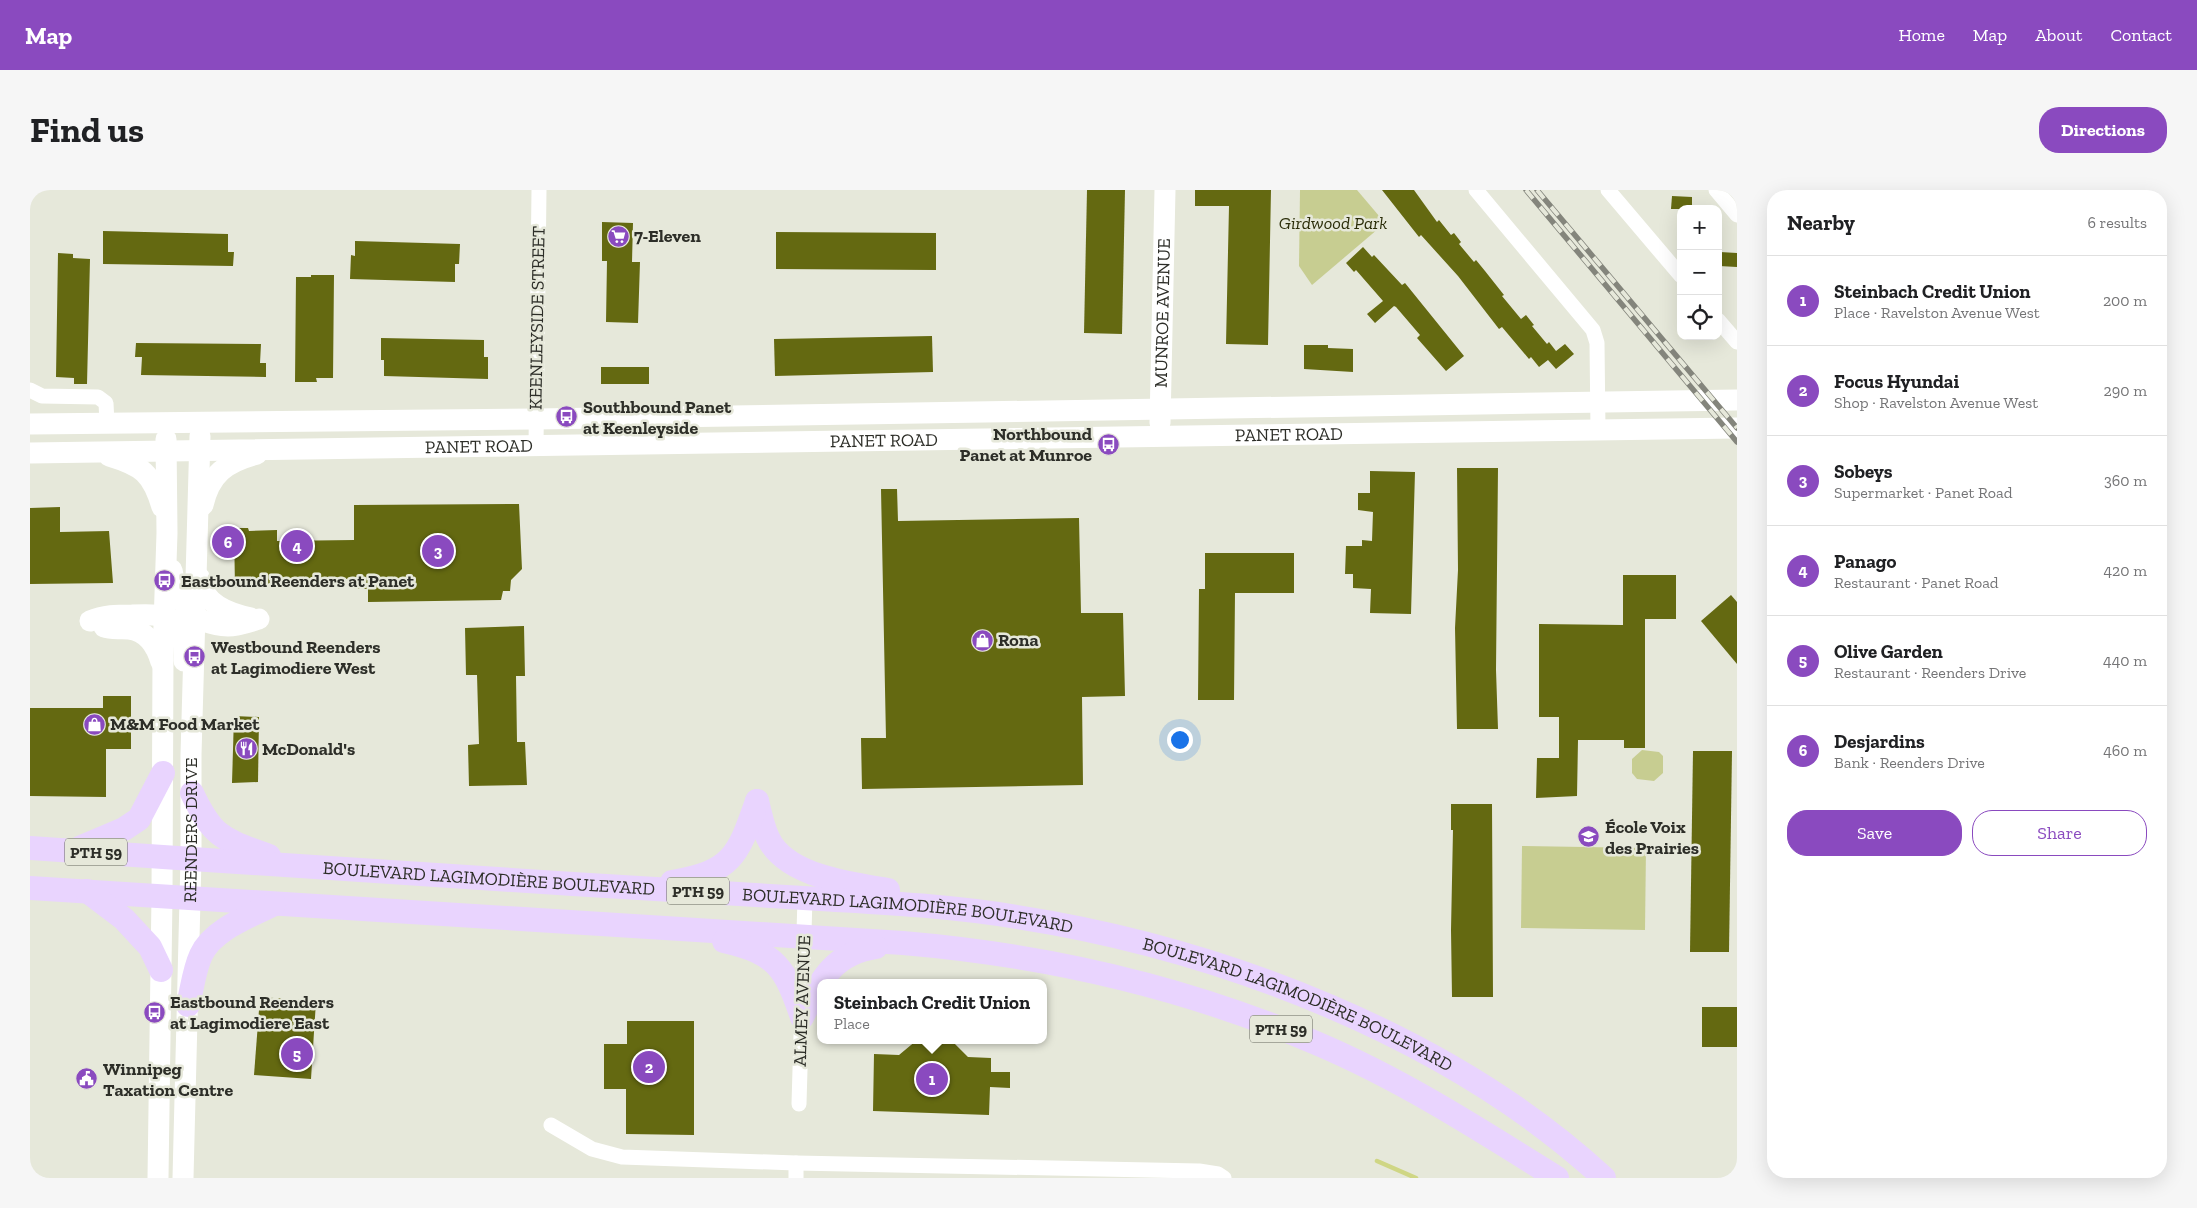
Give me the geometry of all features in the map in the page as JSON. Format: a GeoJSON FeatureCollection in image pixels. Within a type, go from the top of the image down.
{"type":"FeatureCollection","features":[{"type":"Feature","properties":{"kind":"main road"},"geometry":{"type":"LineString","coordinates":[[74,851],[124,829],[140,819],[162,773]]}},
{"type":"Feature","properties":{"kind":"main road"},"geometry":{"type":"LineString","coordinates":[[192,793],[203,818],[214,832],[234,843],[299,866]]}},
{"type":"Feature","properties":{"kind":"main road"},"geometry":{"type":"LineString","coordinates":[[640,888],[696,877],[723,866],[743,842],[758,801],[766,834],[772,845],[789,862],[807,871],[862,885],[891,890],[934,907]]}},
{"type":"Feature","properties":{"kind":"main road","name":"BOULEVARD LAGIMODIÈRE BOULEVARD"},"geometry":{"type":"LineString","coordinates":[[30,848],[897,903],[1014,916],[1109,934],[1201,959],[1329,1005],[1418,1050],[1502,1098],[1566,1146],[1604,1178]]}},
{"type":"Feature","properties":{"kind":"main road","name":"BOULEVARD LAGIMODIÈRE BOULEVARD"},"geometry":{"type":"LineString","coordinates":[[30,888],[958,947],[1070,966],[1207,1001],[1316,1043],[1374,1070],[1460,1118],[1556,1178]]}},
{"type":"Feature","properties":{"kind":"main road"},"geometry":{"type":"LineString","coordinates":[[87,892],[124,919],[150,947],[161,970]]}},
{"type":"Feature","properties":{"kind":"main road"},"geometry":{"type":"LineString","coordinates":[[188,1005],[200,956],[214,938],[224,930],[275,903]]}},
{"type":"Feature","properties":{"kind":"main road"},"geometry":{"type":"LineString","coordinates":[[662,928],[742,946],[767,956],[790,982],[802,1017]]}},
{"type":"Feature","properties":{"kind":"main road"},"geometry":{"type":"LineString","coordinates":[[822,979],[840,959],[866,948],[903,943]]}},
{"type":"Feature","properties":{"kind":"main road"},"geometry":{"type":"LineString","coordinates":[[802,1017],[817,988]]}},
{"type":"Feature","properties":{"kind":"street","name":"KEENLEYSIDE STREET"},"geometry":{"type":"LineString","coordinates":[[536,446],[539,190]]}},
{"type":"Feature","properties":{"kind":"street","name":"MUNROE AVENUE"},"geometry":{"type":"LineString","coordinates":[[1160,436],[1165,190]]}},
{"type":"Feature","properties":{"kind":"street"},"geometry":{"type":"LineString","coordinates":[[1476,190],[1593,330],[1597,343],[1596,401],[1598,430]]}},
{"type":"Feature","properties":{"kind":"street"},"geometry":{"type":"LineString","coordinates":[[1608,190],[1677,271]]}},
{"type":"Feature","properties":{"kind":"street"},"geometry":{"type":"LineString","coordinates":[[1716,190],[1737,215]]}},
{"type":"Feature","properties":{"kind":"street"},"geometry":{"type":"LineString","coordinates":[[1722,325],[1737,342]]}},
{"type":"Feature","properties":{"kind":"street"},"geometry":{"type":"LineString","coordinates":[[30,390],[42,396],[98,397],[106,403],[107,424]]}},
{"type":"Feature","properties":{"kind":"street","name":"PANET ROAD"},"geometry":{"type":"LineString","coordinates":[[30,424],[536,419],[1737,400]]}},
{"type":"Feature","properties":{"kind":"street","name":"REENDERS DRIVE"},"geometry":{"type":"LineString","coordinates":[[158,1178],[167,423]]}},
{"type":"Feature","properties":{"kind":"street","name":"REENDERS DRIVE"},"geometry":{"type":"LineString","coordinates":[[183,1178],[191,859],[191,755],[199,522],[198,450],[202,423]]}},
{"type":"Feature","properties":{"kind":"street","name":"PANET ROAD"},"geometry":{"type":"LineString","coordinates":[[30,453],[1737,428]]}},
{"type":"Feature","properties":{"kind":"street"},"geometry":{"type":"LineString","coordinates":[[199,522],[207,488],[218,472],[232,463],[272,450]]}},
{"type":"Feature","properties":{"kind":"street"},"geometry":{"type":"LineString","coordinates":[[95,452],[128,462],[143,470],[152,479],[166,526],[175,588],[181,602],[207,624],[230,626],[259,619],[233,614],[215,605],[200,587],[197,565]]}},
{"type":"Feature","properties":{"kind":"street"},"geometry":{"type":"LineString","coordinates":[[163,667],[156,648],[145,635],[130,629],[107,628],[90,621],[103,616],[164,615],[173,620],[182,637],[184,652],[184,725],[191,755]]}},
{"type":"Feature","properties":{"kind":"street","name":"ALMEY AVENUE"},"geometry":{"type":"LineString","coordinates":[[798,1104],[805,898]]}},
{"type":"Feature","properties":{"kind":"street"},"geometry":{"type":"LineString","coordinates":[[551,1125],[592,1149],[622,1157],[796,1170],[1199,1171],[1218,1174],[1224,1178]]}},
{"type":"Feature","properties":{"kind":"green space","name":"Girdwood Park"},"geometry":{"type":"Polygon","coordinates":[[[1300,190],[1357,190],[1385,223],[1312,285],[1299,266],[1300,190]]]}},
{"type":"Feature","properties":{"kind":"green space"},"geometry":{"type":"Polygon","coordinates":[[[1642,750],[1659,752],[1663,756],[1663,773],[1654,781],[1637,779],[1632,773],[1632,759],[1642,750]]]}},
{"type":"Feature","properties":{"kind":"green space"},"geometry":{"type":"Polygon","coordinates":[[[1522,846],[1646,848],[1645,930],[1521,928],[1522,846]]]}},
{"type":"Feature","properties":{"kind":"building"},"geometry":{"type":"Polygon","coordinates":[[[1087,190],[1125,190],[1122,334],[1084,333],[1087,190]]]}},
{"type":"Feature","properties":{"kind":"building"},"geometry":{"type":"Polygon","coordinates":[[[1195,190],[1271,190],[1268,345],[1226,344],[1229,206],[1195,206],[1195,190]]]}},
{"type":"Feature","properties":{"kind":"building"},"geometry":{"type":"Polygon","coordinates":[[[1382,190],[1414,190],[1437,222],[1439,220],[1451,235],[1454,233],[1461,242],[1459,244],[1474,262],[1476,260],[1521,319],[1526,315],[1534,325],[1532,326],[1547,344],[1549,342],[1556,351],[1565,344],[1574,354],[1556,369],[1548,360],[1539,367],[1531,357],[1529,359],[1502,327],[1499,329],[1458,276],[1421,235],[1419,237],[1382,190]]]}},
{"type":"Feature","properties":{"kind":"building"},"geometry":{"type":"Polygon","coordinates":[[[1672,196],[1692,197],[1692,205],[1677,205],[1677,209],[1671,209],[1672,196]]]}},
{"type":"Feature","properties":{"kind":"building"},"geometry":{"type":"Polygon","coordinates":[[[602,222],[633,223],[632,262],[640,262],[638,323],[606,322],[607,261],[602,261],[602,222]]]}},
{"type":"Feature","properties":{"kind":"building"},"geometry":{"type":"Polygon","coordinates":[[[103,231],[228,234],[228,252],[234,252],[233,266],[103,264],[103,231]]]}},
{"type":"Feature","properties":{"kind":"building"},"geometry":{"type":"Polygon","coordinates":[[[776,232],[936,233],[936,270],[776,269],[776,232]]]}},
{"type":"Feature","properties":{"kind":"building"},"geometry":{"type":"Polygon","coordinates":[[[355,241],[460,244],[459,264],[455,264],[455,282],[350,279],[351,255],[355,256],[355,241]]]}},
{"type":"Feature","properties":{"kind":"building"},"geometry":{"type":"Polygon","coordinates":[[[1363,247],[1372,257],[1374,255],[1402,285],[1405,283],[1464,356],[1446,371],[1417,338],[1420,335],[1396,307],[1394,306],[1375,323],[1367,314],[1383,301],[1356,270],[1354,272],[1346,263],[1363,247]]]}},
{"type":"Feature","properties":{"kind":"building"},"geometry":{"type":"Polygon","coordinates":[[[1722,252],[1737,253],[1737,267],[1722,266],[1722,252]]]}},
{"type":"Feature","properties":{"kind":"building"},"geometry":{"type":"Polygon","coordinates":[[[58,253],[73,254],[73,258],[90,259],[87,384],[74,384],[74,378],[56,377],[58,253]]]}},
{"type":"Feature","properties":{"kind":"building"},"geometry":{"type":"Polygon","coordinates":[[[311,275],[334,275],[333,378],[316,378],[317,382],[295,382],[296,277],[311,277],[311,275]]]}},
{"type":"Feature","properties":{"kind":"building"},"geometry":{"type":"Polygon","coordinates":[[[932,336],[933,372],[775,376],[774,339],[932,336]]]}},
{"type":"Feature","properties":{"kind":"building"},"geometry":{"type":"Polygon","coordinates":[[[381,338],[484,340],[484,357],[488,357],[488,379],[384,376],[384,360],[381,360],[381,338]]]}},
{"type":"Feature","properties":{"kind":"building"},"geometry":{"type":"Polygon","coordinates":[[[136,343],[261,344],[260,363],[266,363],[266,377],[141,375],[142,357],[135,357],[136,343]]]}},
{"type":"Feature","properties":{"kind":"building"},"geometry":{"type":"Polygon","coordinates":[[[1304,345],[1328,345],[1328,348],[1353,349],[1353,372],[1304,369],[1304,345]]]}},
{"type":"Feature","properties":{"kind":"building"},"geometry":{"type":"Polygon","coordinates":[[[601,367],[649,367],[649,384],[601,384],[601,367]]]}},
{"type":"Feature","properties":{"kind":"building"},"geometry":{"type":"Polygon","coordinates":[[[1457,468],[1498,468],[1496,670],[1498,729],[1457,729],[1455,628],[1458,570],[1457,468]]]}},
{"type":"Feature","properties":{"kind":"building"},"geometry":{"type":"Polygon","coordinates":[[[1370,471],[1415,472],[1411,614],[1370,613],[1371,589],[1353,588],[1353,574],[1345,574],[1346,546],[1362,546],[1362,540],[1372,541],[1373,512],[1358,510],[1358,493],[1370,493],[1370,471]]]}},
{"type":"Feature","properties":{"kind":"building"},"geometry":{"type":"Polygon","coordinates":[[[881,489],[897,489],[898,521],[1079,518],[1081,613],[1123,613],[1125,696],[1082,697],[1083,785],[862,789],[861,738],[886,738],[881,489]]]}},
{"type":"Feature","properties":{"kind":"building"},"geometry":{"type":"Polygon","coordinates":[[[519,504],[522,569],[511,580],[510,591],[503,591],[501,600],[368,602],[368,589],[354,589],[354,579],[279,579],[279,588],[235,588],[234,528],[248,528],[249,531],[277,530],[277,541],[354,540],[354,505],[519,504]]]}},
{"type":"Feature","properties":{"kind":"building"},"geometry":{"type":"Polygon","coordinates":[[[60,507],[60,532],[109,531],[113,583],[30,584],[30,508],[60,507]]]}},
{"type":"Feature","properties":{"kind":"building"},"geometry":{"type":"Polygon","coordinates":[[[1205,553],[1294,553],[1294,593],[1235,593],[1234,700],[1198,700],[1199,589],[1205,589],[1205,553]]]}},
{"type":"Feature","properties":{"kind":"building"},"geometry":{"type":"Polygon","coordinates":[[[1623,575],[1676,575],[1676,619],[1645,619],[1645,748],[1624,748],[1624,740],[1578,740],[1577,796],[1536,798],[1537,758],[1559,758],[1559,717],[1539,717],[1539,624],[1623,625],[1623,575]]]}},
{"type":"Feature","properties":{"kind":"building"},"geometry":{"type":"Polygon","coordinates":[[[1731,595],[1737,602],[1737,664],[1701,621],[1731,595]]]}},
{"type":"Feature","properties":{"kind":"building"},"geometry":{"type":"Polygon","coordinates":[[[524,626],[525,676],[516,676],[517,742],[525,742],[527,785],[469,786],[468,745],[479,744],[477,675],[466,675],[465,628],[524,626]]]}},
{"type":"Feature","properties":{"kind":"building"},"geometry":{"type":"Polygon","coordinates":[[[103,696],[131,696],[131,749],[106,749],[106,797],[30,796],[30,708],[103,708],[103,696]]]}},
{"type":"Feature","properties":{"kind":"building","name":"McDonald's"},"geometry":{"type":"Polygon","coordinates":[[[234,716],[259,717],[258,782],[232,783],[234,716]]]}},
{"type":"Feature","properties":{"kind":"building"},"geometry":{"type":"Polygon","coordinates":[[[1693,751],[1732,751],[1729,952],[1690,952],[1693,751]]]}},
{"type":"Feature","properties":{"kind":"building"},"geometry":{"type":"Polygon","coordinates":[[[1451,804],[1492,804],[1493,997],[1452,997],[1453,830],[1451,830],[1451,804]]]}},
{"type":"Feature","properties":{"kind":"building"},"geometry":{"type":"Polygon","coordinates":[[[260,997],[316,1001],[311,1079],[254,1075],[260,997]]]}},
{"type":"Feature","properties":{"kind":"building"},"geometry":{"type":"Polygon","coordinates":[[[1702,1007],[1737,1007],[1737,1047],[1702,1047],[1702,1007]]]}},
{"type":"Feature","properties":{"kind":"building"},"geometry":{"type":"Polygon","coordinates":[[[627,1021],[694,1021],[694,1135],[626,1134],[626,1089],[604,1089],[604,1044],[627,1044],[627,1021]]]}},
{"type":"Feature","properties":{"kind":"building"},"geometry":{"type":"Polygon","coordinates":[[[912,1044],[955,1044],[968,1057],[991,1058],[991,1072],[1010,1072],[1010,1088],[990,1087],[989,1115],[873,1111],[874,1054],[899,1055],[912,1044]]]}},
{"type":"Feature","properties":{"kind":"waterway"},"geometry":{"type":"LineString","coordinates":[[1377,1161],[1416,1178]]}},
{"type":"Feature","properties":{"kind":"railway"},"geometry":{"type":"LineString","coordinates":[[1526,190],[1737,442]]}},
{"type":"Feature","properties":{"kind":"railway"},"geometry":{"type":"LineString","coordinates":[[1537,190],[1737,428]]}},
{"type":"Feature","properties":{"kind":"place","name":"7-Eleven"},"geometry":{"type":"Point","coordinates":[618,236]}},
{"type":"Feature","properties":{"kind":"place","name":"Southbound Panet at Keenleyside"},"geometry":{"type":"Point","coordinates":[567,417]}},
{"type":"Feature","properties":{"kind":"place","name":"Northbound Panet at Munroe"},"geometry":{"type":"Point","coordinates":[1108,444]}},
{"type":"Feature","properties":{"kind":"place","name":"Desjardins"},"geometry":{"type":"Point","coordinates":[228,542]}},
{"type":"Feature","properties":{"kind":"place","name":"Panago"},"geometry":{"type":"Point","coordinates":[297,546]}},
{"type":"Feature","properties":{"kind":"place","name":"Sobeys"},"geometry":{"type":"Point","coordinates":[438,551]}},
{"type":"Feature","properties":{"kind":"place","name":"Eastbound Reenders at Panet"},"geometry":{"type":"Point","coordinates":[165,581]}},
{"type":"Feature","properties":{"kind":"place","name":"Rona"},"geometry":{"type":"Point","coordinates":[982,640]}},
{"type":"Feature","properties":{"kind":"place","name":"Westbound Reenders at Lagimodiere West"},"geometry":{"type":"Point","coordinates":[195,657]}},
{"type":"Feature","properties":{"kind":"place","name":"M&M Food Market"},"geometry":{"type":"Point","coordinates":[94,724]}},
{"type":"Feature","properties":{"kind":"place","name":"McDonald's"},"geometry":{"type":"Point","coordinates":[246,749]}},
{"type":"Feature","properties":{"kind":"place","name":"École Voix des Prairies"},"geometry":{"type":"Point","coordinates":[1589,837]}},
{"type":"Feature","properties":{"kind":"place","name":"Eastbound Reenders at Lagimodiere East"},"geometry":{"type":"Point","coordinates":[154,1012]}},
{"type":"Feature","properties":{"kind":"place","name":"Olive Garden"},"geometry":{"type":"Point","coordinates":[297,1054]}},
{"type":"Feature","properties":{"kind":"place","name":"Focus Hyundai"},"geometry":{"type":"Point","coordinates":[649,1067]}},
{"type":"Feature","properties":{"kind":"place","name":"Winnipeg Taxation Centre"},"geometry":{"type":"Point","coordinates":[87,1079]}},
{"type":"Feature","properties":{"kind":"place","name":"Steinbach Credit Union"},"geometry":{"type":"Point","coordinates":[932,1079]}}]}
